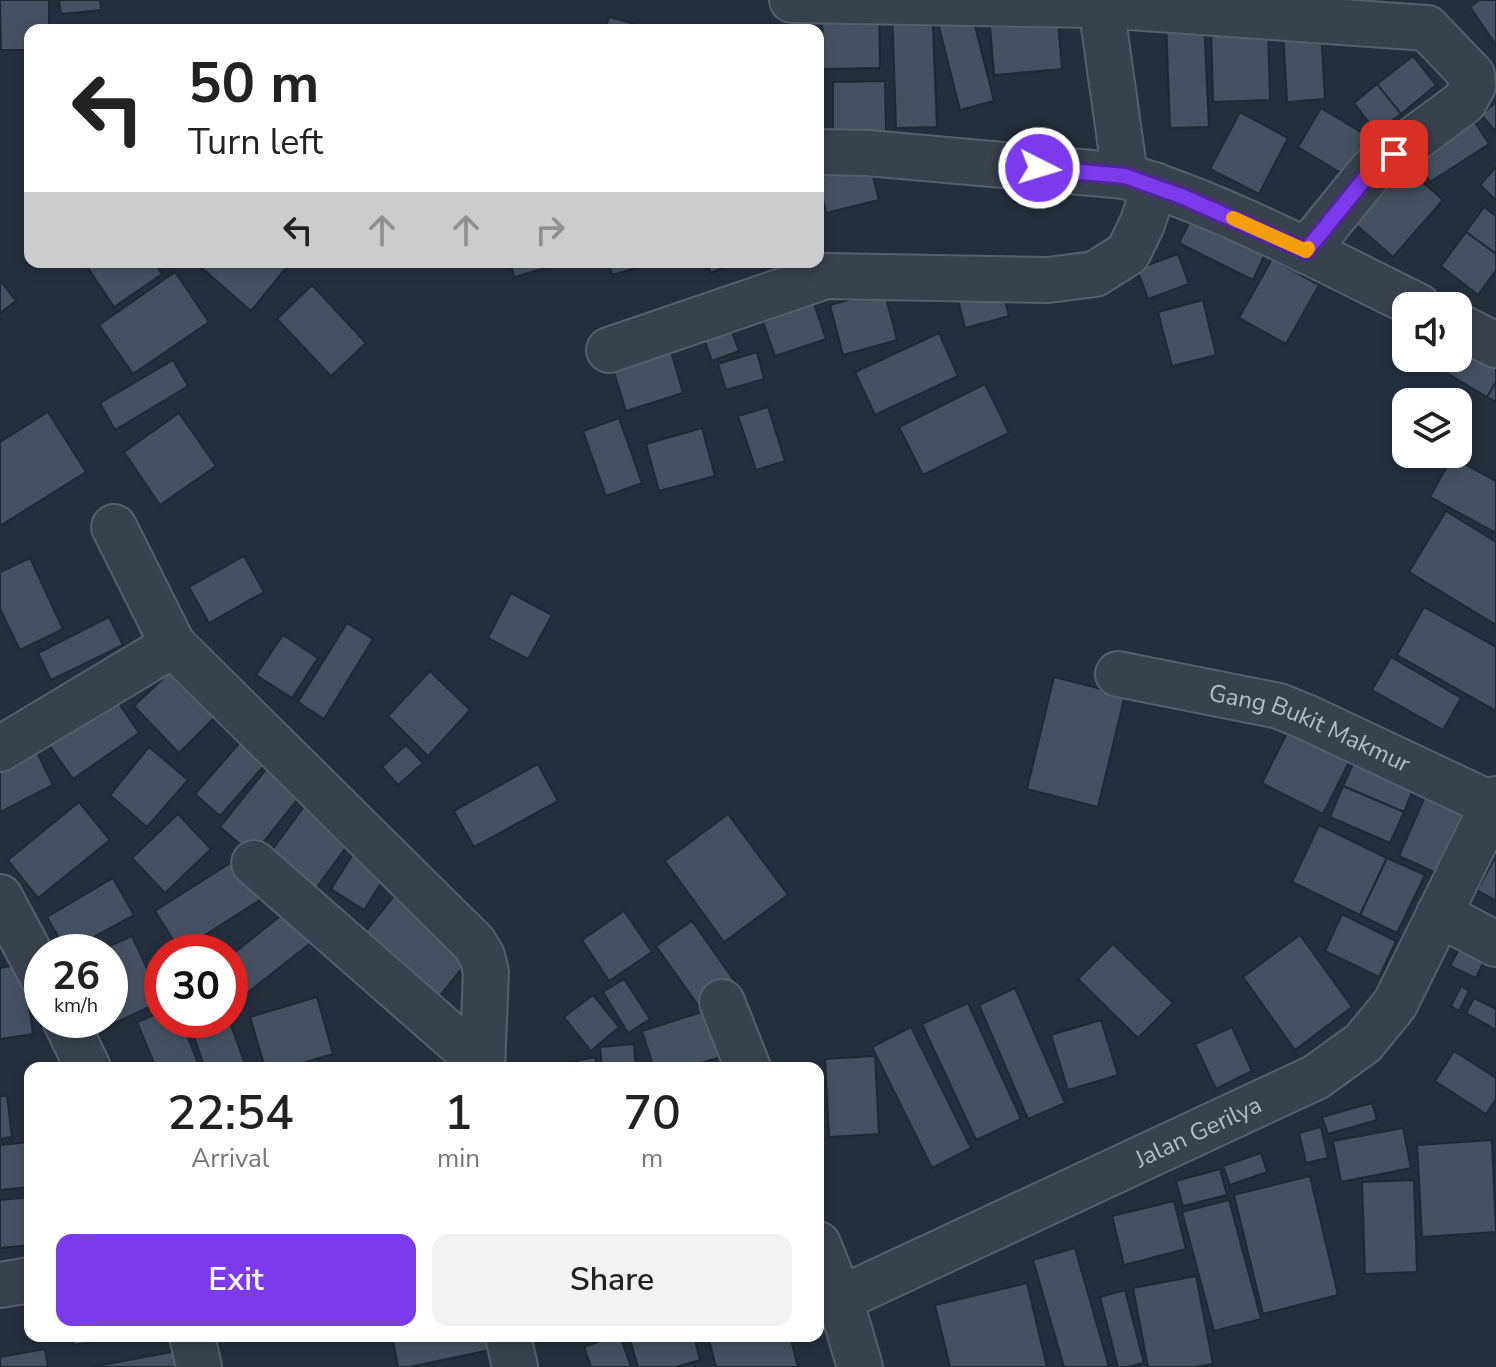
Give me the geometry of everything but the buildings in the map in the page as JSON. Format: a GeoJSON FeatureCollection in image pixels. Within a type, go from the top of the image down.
{"type":"FeatureCollection","features":[{"type":"Feature","properties":{"kind":"street"},"geometry":{"type":"LineString","coordinates":[[792,0],[1428,14],[1472,75],[1473,86],[1464,102],[1371,171],[1306,251]]}},
{"type":"Feature","properties":{"kind":"street"},"geometry":{"type":"LineString","coordinates":[[609,350],[826,276],[1048,280],[1095,274],[1128,253],[1142,224],[1140,180],[1101,5]]}},
{"type":"Feature","properties":{"kind":"street"},"geometry":{"type":"LineString","coordinates":[[824,152],[868,153],[1140,180],[1306,251],[1392,293]]}},
{"type":"Feature","properties":{"kind":"street"},"geometry":{"type":"LineString","coordinates":[[1472,333],[1496,345]]}},
{"type":"Feature","properties":{"kind":"street"},"geometry":{"type":"LineString","coordinates":[[114,527],[173,645],[474,943],[482,956],[486,972],[482,1062]]}},
{"type":"Feature","properties":{"kind":"street"},"geometry":{"type":"LineString","coordinates":[[0,749],[173,645]]}},
{"type":"Feature","properties":{"kind":"street","name":"Gang Bukit Makmur"},"geometry":{"type":"LineString","coordinates":[[1118,674],[1279,706],[1494,802]]}},
{"type":"Feature","properties":{"kind":"street","name":"Jalan Gerilya"},"geometry":{"type":"LineString","coordinates":[[840,1299],[1316,1077],[1363,1043],[1395,1004],[1494,802]]}},
{"type":"Feature","properties":{"kind":"street"},"geometry":{"type":"LineString","coordinates":[[254,863],[478,1062]]}},
{"type":"Feature","properties":{"kind":"street"},"geometry":{"type":"LineString","coordinates":[[0,897],[24,942]]}},
{"type":"Feature","properties":{"kind":"street"},"geometry":{"type":"LineString","coordinates":[[1439,914],[1496,944]]}},
{"type":"Feature","properties":{"kind":"street"},"geometry":{"type":"LineString","coordinates":[[722,1002],[746,1062]]}},
{"type":"Feature","properties":{"kind":"street"},"geometry":{"type":"LineString","coordinates":[[74,1038],[85,1062]]}},
{"type":"Feature","properties":{"kind":"street"},"geometry":{"type":"LineString","coordinates":[[824,1259],[840,1299],[860,1367]]}},
{"type":"Feature","properties":{"kind":"street"},"geometry":{"type":"LineString","coordinates":[[0,1285],[24,1281]]}},
{"type":"Feature","properties":{"kind":"street"},"geometry":{"type":"LineString","coordinates":[[193,1342],[199,1367]]}},
{"type":"Feature","properties":{"kind":"street"},"geometry":{"type":"LineString","coordinates":[[509,1342],[515,1367]]}},
{"type":"Feature","properties":{"kind":"slow traffic"},"geometry":{"type":"LineString","coordinates":[[1233,218],[1306,251],[1308,248]]}},
{"type":"Feature","properties":{"kind":"route"},"geometry":{"type":"LineString","coordinates":[[1039,168],[1125,176],[1155,185],[1306,251],[1371,171],[1394,154]]}}]}
